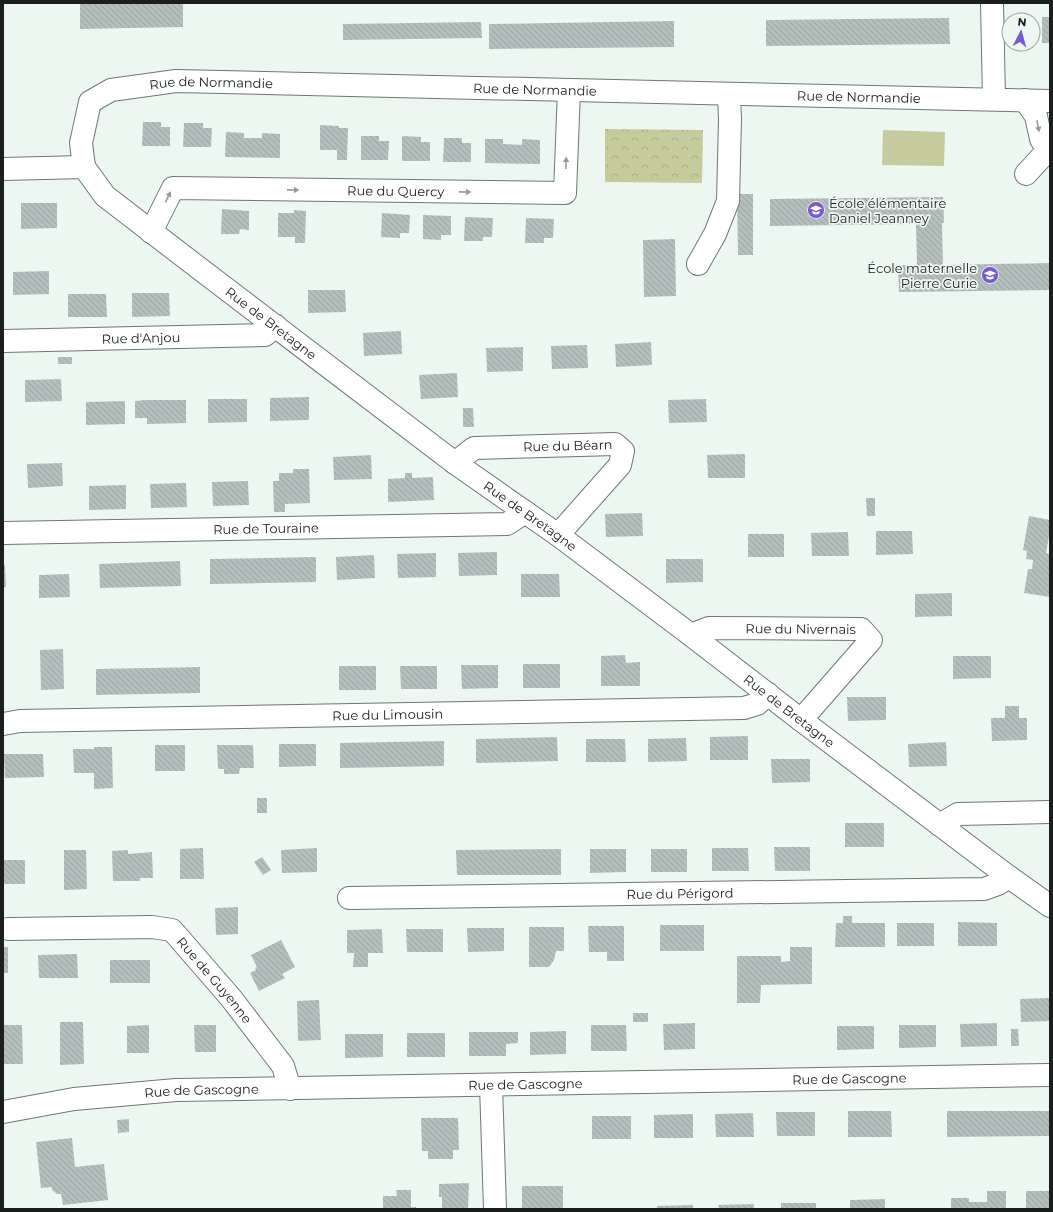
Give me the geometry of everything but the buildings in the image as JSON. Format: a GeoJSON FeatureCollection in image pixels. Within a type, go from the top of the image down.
{"type":"FeatureCollection","features":[{"type":"Feature","properties":{"kind":"street"},"geometry":{"type":"LineString","coordinates":[[992,3],[994,99]]}},
{"type":"Feature","properties":{"kind":"street","name":"Rue de Normandie"},"geometry":{"type":"LineString","coordinates":[[84,167],[81,142],[90,102],[111,90],[176,81],[1050,101]]}},
{"type":"Feature","properties":{"kind":"street","name":"Rue du Quercy"},"geometry":{"type":"LineString","coordinates":[[151,232],[173,188],[565,193],[569,90]]}},
{"type":"Feature","properties":{"kind":"street"},"geometry":{"type":"LineString","coordinates":[[698,264],[715,234],[728,201],[730,120],[729,94]]}},
{"type":"Feature","properties":{"kind":"street"},"geometry":{"type":"LineString","coordinates":[[1025,100],[1036,116],[1041,139],[1049,150],[1026,174]]}},
{"type":"Feature","properties":{"kind":"street"},"geometry":{"type":"LineString","coordinates":[[3,169],[84,167]]}},
{"type":"Feature","properties":{"kind":"street","name":"Rue de Bretagne"},"geometry":{"type":"LineString","coordinates":[[84,167],[105,196],[151,232],[455,463],[558,535],[692,634],[801,720],[1008,877],[1049,902]]}},
{"type":"Feature","properties":{"kind":"street","name":"Rue d'Anjou"},"geometry":{"type":"LineString","coordinates":[[3,341],[265,335],[276,326]]}},
{"type":"Feature","properties":{"kind":"street","name":"Rue du Béarn"},"geometry":{"type":"LineString","coordinates":[[455,463],[474,448],[615,444],[623,451],[620,465],[558,535]]}},
{"type":"Feature","properties":{"kind":"street","name":"Rue de Touraine"},"geometry":{"type":"LineString","coordinates":[[3,533],[507,524],[525,512]]}},
{"type":"Feature","properties":{"kind":"street","name":"Rue du Nivernais"},"geometry":{"type":"LineString","coordinates":[[692,634],[709,628],[861,629],[871,640],[801,720]]}},
{"type":"Feature","properties":{"kind":"street","name":"Rue du Limousin"},"geometry":{"type":"LineString","coordinates":[[3,724],[20,721],[744,708],[757,704],[768,694]]}},
{"type":"Feature","properties":{"kind":"street"},"geometry":{"type":"LineString","coordinates":[[940,825],[958,814],[1050,812]]}},
{"type":"Feature","properties":{"kind":"street","name":"Rue du Périgord"},"geometry":{"type":"LineString","coordinates":[[349,898],[984,889],[998,884],[1008,877]]}},
{"type":"Feature","properties":{"kind":"street","name":"Rue de Guyenne"},"geometry":{"type":"LineString","coordinates":[[8,929],[152,927],[172,930],[231,998],[283,1066],[290,1089]]}},
{"type":"Feature","properties":{"kind":"street","name":"Rue de Gascogne"},"geometry":{"type":"LineString","coordinates":[[3,1112],[74,1099],[176,1090],[491,1086],[1050,1075]]}},
{"type":"Feature","properties":{"kind":"street"},"geometry":{"type":"LineString","coordinates":[[491,1086],[495,1209]]}},
{"type":"Feature","properties":{"kind":"green space"},"geometry":{"type":"Polygon","coordinates":[[[605,129],[703,130],[702,183],[605,182],[605,129]]]}},
{"type":"Feature","properties":{"kind":"green space"},"geometry":{"type":"Polygon","coordinates":[[[883,130],[945,132],[944,166],[882,165],[883,130]]]}},
{"type":"Feature","properties":{"kind":"place","name":"École élémentaire Daniel Jeanney"},"geometry":{"type":"Point","coordinates":[816,210]}},
{"type":"Feature","properties":{"kind":"place","name":"École maternelle Pierre Curie"},"geometry":{"type":"Point","coordinates":[990,275]}}]}
